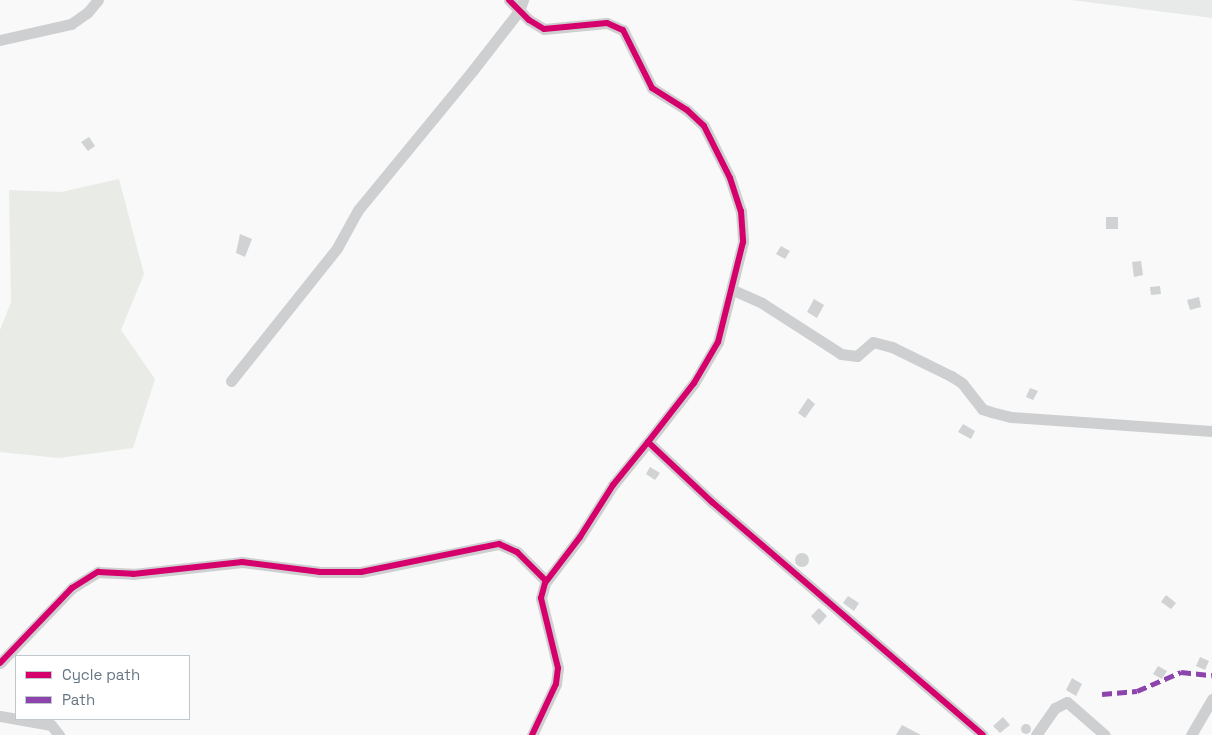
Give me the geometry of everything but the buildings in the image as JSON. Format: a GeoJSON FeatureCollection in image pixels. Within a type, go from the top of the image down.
{"type":"FeatureCollection","features":[{"type":"Feature","properties":{"kind":"street"},"geometry":{"type":"LineString","coordinates":[[0,40],[71,24],[87,13],[98,0]]}},
{"type":"Feature","properties":{"kind":"street"},"geometry":{"type":"LineString","coordinates":[[509,0],[521,5],[544,29],[594,22],[616,25],[623,30],[652,88],[687,110],[704,126],[730,178],[740,211],[743,242],[733,290],[714,352],[694,384],[613,485],[580,537],[546,581],[541,598],[558,675],[532,735]]}},
{"type":"Feature","properties":{"kind":"street"},"geometry":{"type":"LineString","coordinates":[[231,381],[337,248],[358,210],[521,5]]}},
{"type":"Feature","properties":{"kind":"street"},"geometry":{"type":"LineString","coordinates":[[733,290],[762,303],[841,354],[857,356],[873,342],[892,347],[962,383],[982,409],[991,412],[1011,417],[1212,432]]}},
{"type":"Feature","properties":{"kind":"street"},"geometry":{"type":"LineString","coordinates":[[648,442],[712,502],[983,735]]}},
{"type":"Feature","properties":{"kind":"street"},"geometry":{"type":"LineString","coordinates":[[0,663],[72,588],[98,572],[133,574],[242,562],[267,563],[320,572],[361,572],[499,544],[517,552],[546,581]]}},
{"type":"Feature","properties":{"kind":"street"},"geometry":{"type":"LineString","coordinates":[[1191,735],[1212,699]]}},
{"type":"Feature","properties":{"kind":"street"},"geometry":{"type":"LineString","coordinates":[[1036,735],[1062,702],[1074,705],[1105,735]]}},
{"type":"Feature","properties":{"kind":"street"},"geometry":{"type":"LineString","coordinates":[[0,716],[15,719]]}},
{"type":"Feature","properties":{"kind":"street"},"geometry":{"type":"LineString","coordinates":[[23,720],[51,725],[59,735]]}},
{"type":"Feature","properties":{"kind":"shaded area"},"geometry":{"type":"Polygon","coordinates":[[[1071,0],[1212,0],[1212,18],[1071,0]]]}},
{"type":"Feature","properties":{"kind":"shaded area"},"geometry":{"type":"Polygon","coordinates":[[[119,179],[144,274],[121,330],[155,379],[133,448],[59,458],[0,452],[0,330],[11,302],[9,190],[61,192],[119,179]]]}},
{"type":"Feature","properties":{"kind":"marked path"},"geometry":{"type":"LineString","coordinates":[[1102,694],[1137,691],[1181,672],[1212,675]]}},
{"type":"Feature","properties":{"kind":"cycle path"},"geometry":{"type":"LineString","coordinates":[[509,0],[529,20],[544,29],[607,23],[623,30],[652,88],[687,110],[704,126],[730,178],[741,211],[743,242],[718,342],[694,383],[648,442]]}},
{"type":"Feature","properties":{"kind":"cycle path"},"geometry":{"type":"LineString","coordinates":[[532,735],[556,684],[558,668],[541,598],[545,583],[580,537],[613,485],[648,442],[712,502],[983,735]]}},
{"type":"Feature","properties":{"kind":"cycle path"},"geometry":{"type":"LineString","coordinates":[[0,663],[72,588],[98,572],[133,574],[242,562],[320,572],[361,572],[499,544],[517,552],[546,581]]}}]}
